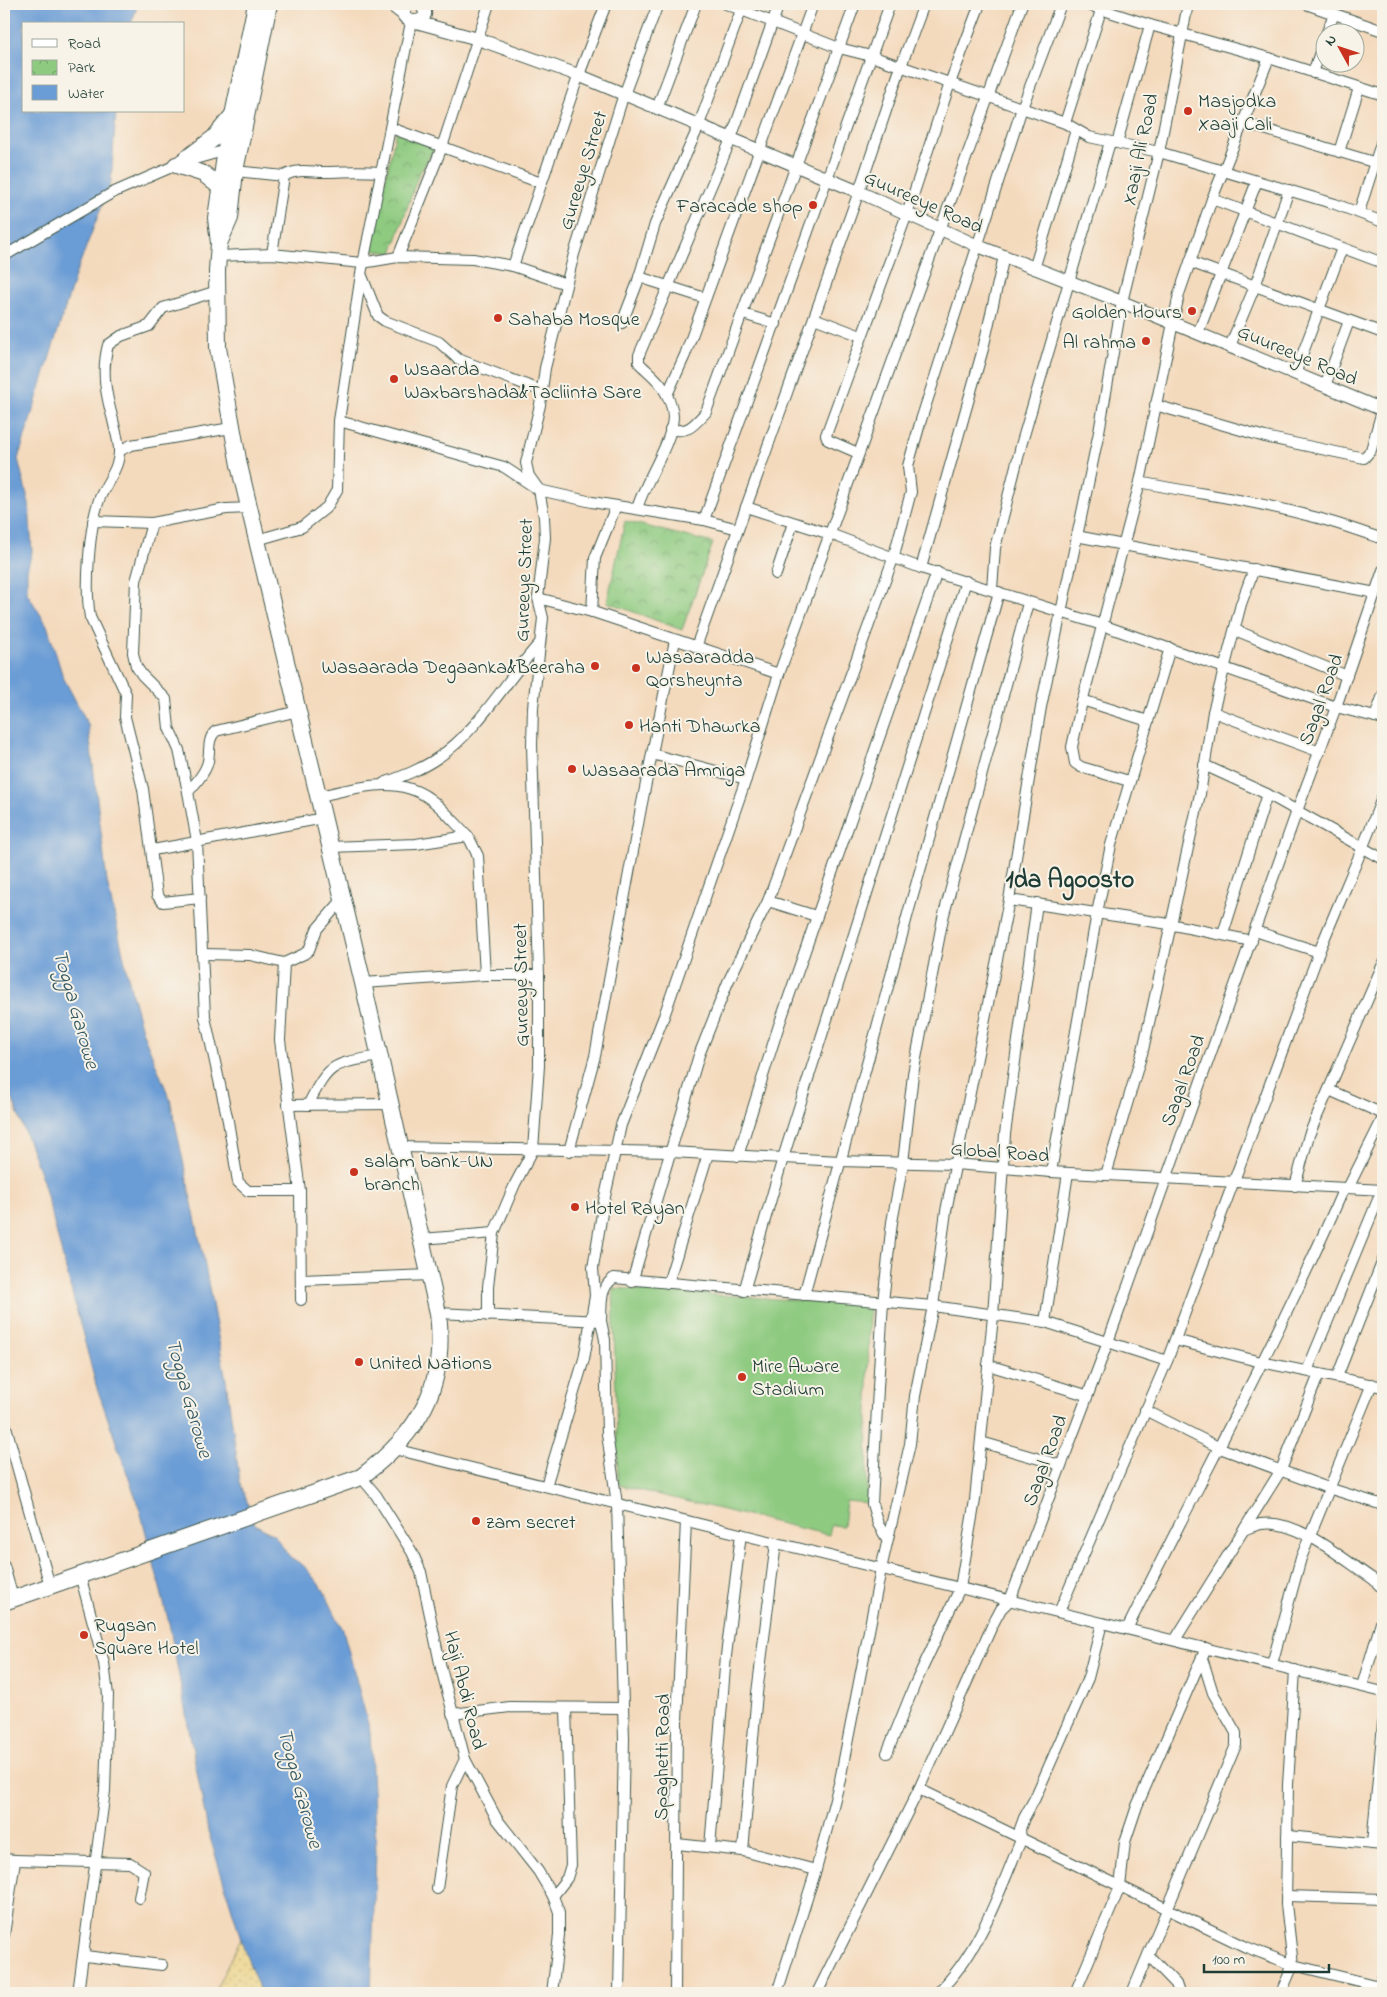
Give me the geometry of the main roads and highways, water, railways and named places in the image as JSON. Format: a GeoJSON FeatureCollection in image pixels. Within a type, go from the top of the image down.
{"type":"FeatureCollection","features":[{"type":"Feature","properties":{"kind":"main road"},"geometry":{"type":"LineString","coordinates":[[218,250],[230,218],[235,171],[233,115],[256,4]]}},
{"type":"Feature","properties":{"kind":"main road"},"geometry":{"type":"LineString","coordinates":[[8,1600],[361,1477],[394,1449],[409,1433],[432,1393],[441,1350],[438,1313],[422,1239],[231,428],[218,348],[218,250],[216,218],[220,187],[233,150],[268,4]]}},
{"type":"Feature","properties":{"kind":"main road"},"geometry":{"type":"LineString","coordinates":[[220,187],[204,174],[179,164],[214,138],[233,115]]}},
{"type":"Feature","properties":{"kind":"water","name":"Togga Garowe"},"geometry":{"type":"Polygon","coordinates":[[[4,4],[138,4],[132,22],[22,22],[22,112],[116,112],[111,182],[75,276],[18,459],[29,503],[32,552],[27,570],[27,593],[47,625],[63,677],[88,724],[107,882],[132,994],[143,1033],[170,1099],[204,1260],[226,1380],[240,1482],[255,1524],[274,1535],[290,1557],[303,1565],[323,1589],[343,1630],[370,1731],[376,1850],[371,1993],[261,1993],[246,1955],[208,1831],[169,1623],[140,1510],[96,1385],[43,1181],[11,1095],[4,1064],[4,4]]]}},
{"type":"Feature","properties":{"kind":"place","name":"Masjodka Xaaji Cali"},"geometry":{"type":"Point","coordinates":[1188,111]}},
{"type":"Feature","properties":{"kind":"place","name":"Faracade shop"},"geometry":{"type":"Point","coordinates":[813,205]}},
{"type":"Feature","properties":{"kind":"place","name":"Golden Hours"},"geometry":{"type":"Point","coordinates":[1192,311]}},
{"type":"Feature","properties":{"kind":"place","name":"Sahaba Mosque"},"geometry":{"type":"Point","coordinates":[498,318]}},
{"type":"Feature","properties":{"kind":"place","name":"Al rahma"},"geometry":{"type":"Point","coordinates":[1146,341]}},
{"type":"Feature","properties":{"kind":"place","name":"Wsaarda Waxbarshada&Tacliinta Sare"},"geometry":{"type":"Point","coordinates":[394,379]}},
{"type":"Feature","properties":{"kind":"place","name":"Wasaarada Degaanka&Beeraha"},"geometry":{"type":"Point","coordinates":[595,666]}},
{"type":"Feature","properties":{"kind":"place","name":"Wasaaradda Qorsheynta"},"geometry":{"type":"Point","coordinates":[636,668]}},
{"type":"Feature","properties":{"kind":"place","name":"Hanti Dhawrka"},"geometry":{"type":"Point","coordinates":[629,725]}},
{"type":"Feature","properties":{"kind":"place","name":"Wasaarada Amniga"},"geometry":{"type":"Point","coordinates":[572,769]}},
{"type":"Feature","properties":{"kind":"place","name":"salam bank-UN branch"},"geometry":{"type":"Point","coordinates":[354,1172]}},
{"type":"Feature","properties":{"kind":"place","name":"Hotel Rayan"},"geometry":{"type":"Point","coordinates":[575,1207]}},
{"type":"Feature","properties":{"kind":"place","name":"United Nations"},"geometry":{"type":"Point","coordinates":[359,1362]}},
{"type":"Feature","properties":{"kind":"place","name":"Mire Aware Stadium"},"geometry":{"type":"Point","coordinates":[742,1377]}},
{"type":"Feature","properties":{"kind":"place","name":"zam secret"},"geometry":{"type":"Point","coordinates":[476,1521]}},
{"type":"Feature","properties":{"kind":"place","name":"Rugsan Square Hotel"},"geometry":{"type":"Point","coordinates":[84,1635]}},
{"type":"Feature","properties":{"kind":"district","name":"1da Agoosto"},"geometry":{"type":"Point","coordinates":[1070,878]}}]}
